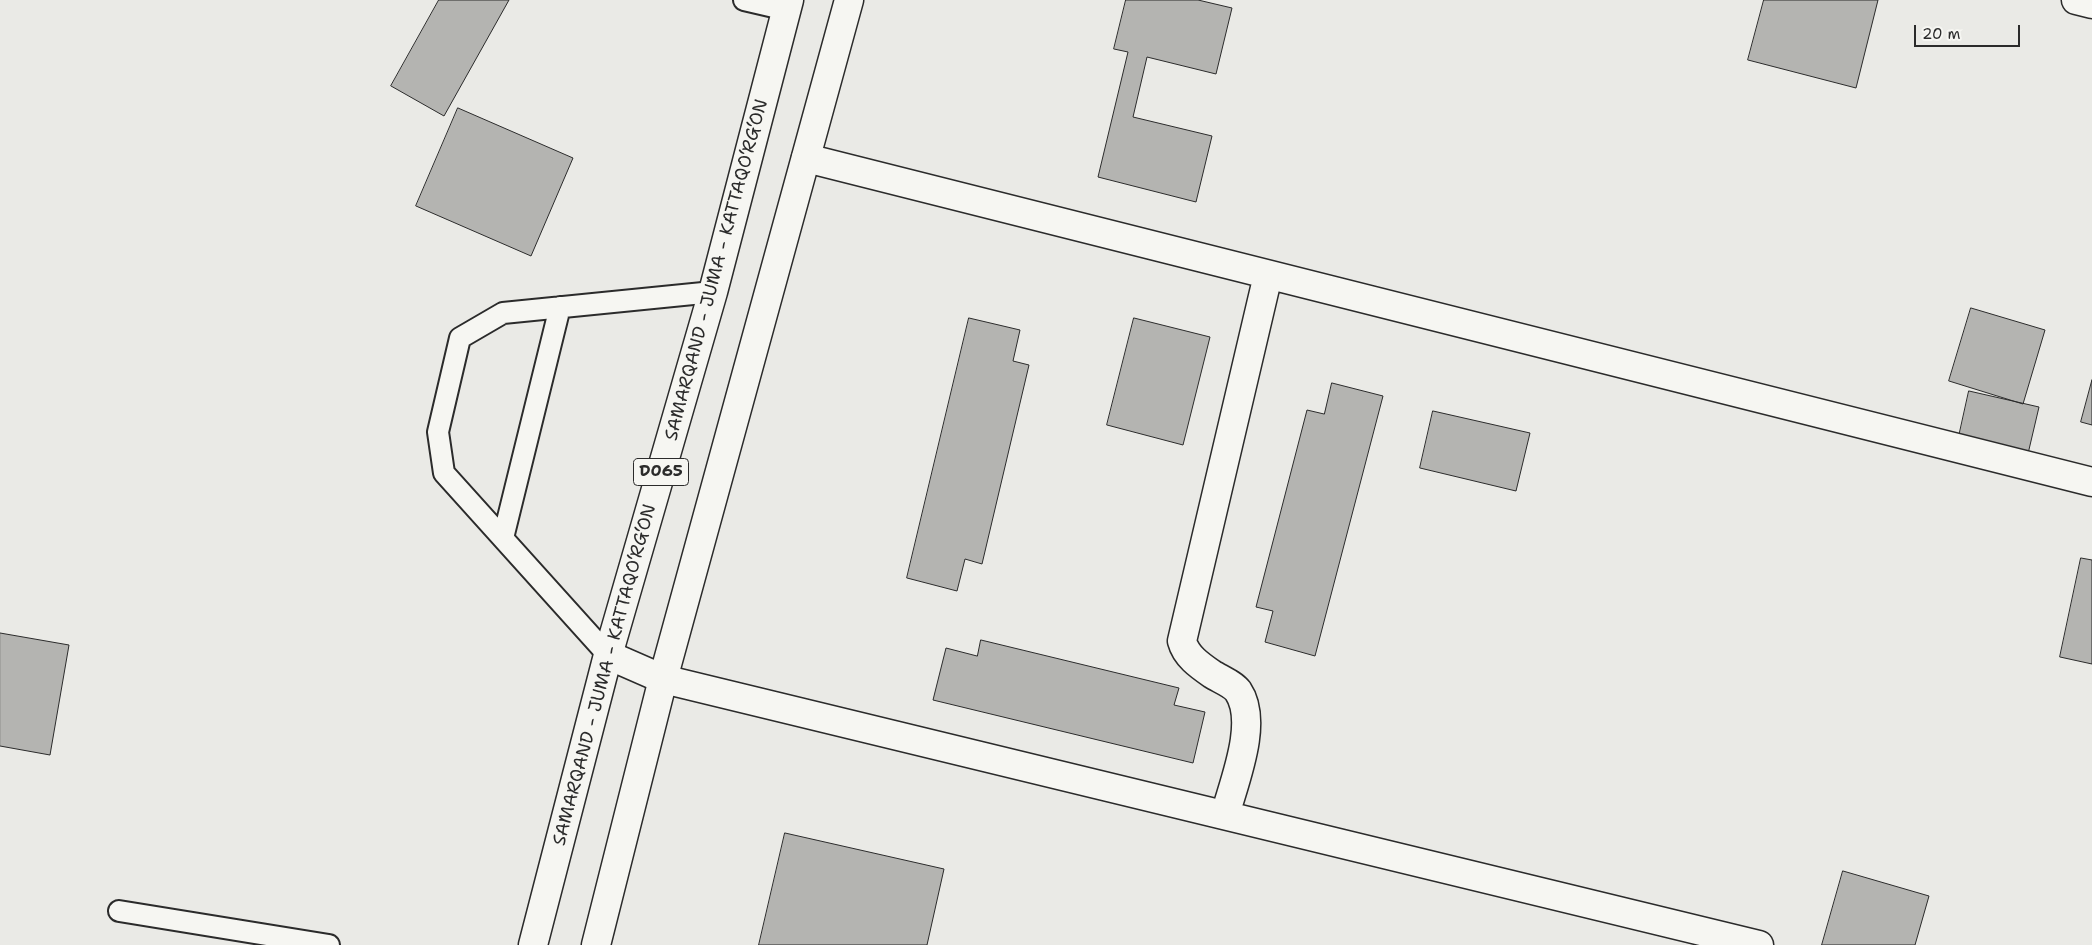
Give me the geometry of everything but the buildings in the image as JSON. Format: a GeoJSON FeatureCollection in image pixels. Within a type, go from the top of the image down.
{"type":"FeatureCollection","features":[{"type":"Feature","properties":{"kind":"street"},"geometry":{"type":"LineString","coordinates":[[596,945],[663,679],[849,0]]}},
{"type":"Feature","properties":{"kind":"street"},"geometry":{"type":"LineString","coordinates":[[2076,0],[2092,4]]}},
{"type":"Feature","properties":{"kind":"street","name":"SAMARQAND - JUMA - KATTAQO‘RG‘ON"},"geometry":{"type":"LineString","coordinates":[[533,945],[608,655],[713,292],[788,5]]}},
{"type":"Feature","properties":{"kind":"street"},"geometry":{"type":"LineString","coordinates":[[806,158],[2092,482]]}},
{"type":"Feature","properties":{"kind":"street"},"geometry":{"type":"LineString","coordinates":[[1225,815],[1247,732],[1246,710],[1237,690],[1200,666],[1185,651],[1182,640],[1268,275]]}},
{"type":"Feature","properties":{"kind":"street"},"geometry":{"type":"LineString","coordinates":[[608,655],[663,679],[1759,945]]}},
{"type":"Feature","properties":{"kind":"lane"},"geometry":{"type":"LineString","coordinates":[[744,0],[788,5]]}},
{"type":"Feature","properties":{"kind":"lane"},"geometry":{"type":"LineString","coordinates":[[608,655],[444,473],[438,432],[460,338],[503,313],[713,292]]}},
{"type":"Feature","properties":{"kind":"lane"},"geometry":{"type":"LineString","coordinates":[[502,538],[560,307]]}},
{"type":"Feature","properties":{"kind":"lane"},"geometry":{"type":"LineString","coordinates":[[120,911],[329,945]]}}]}
